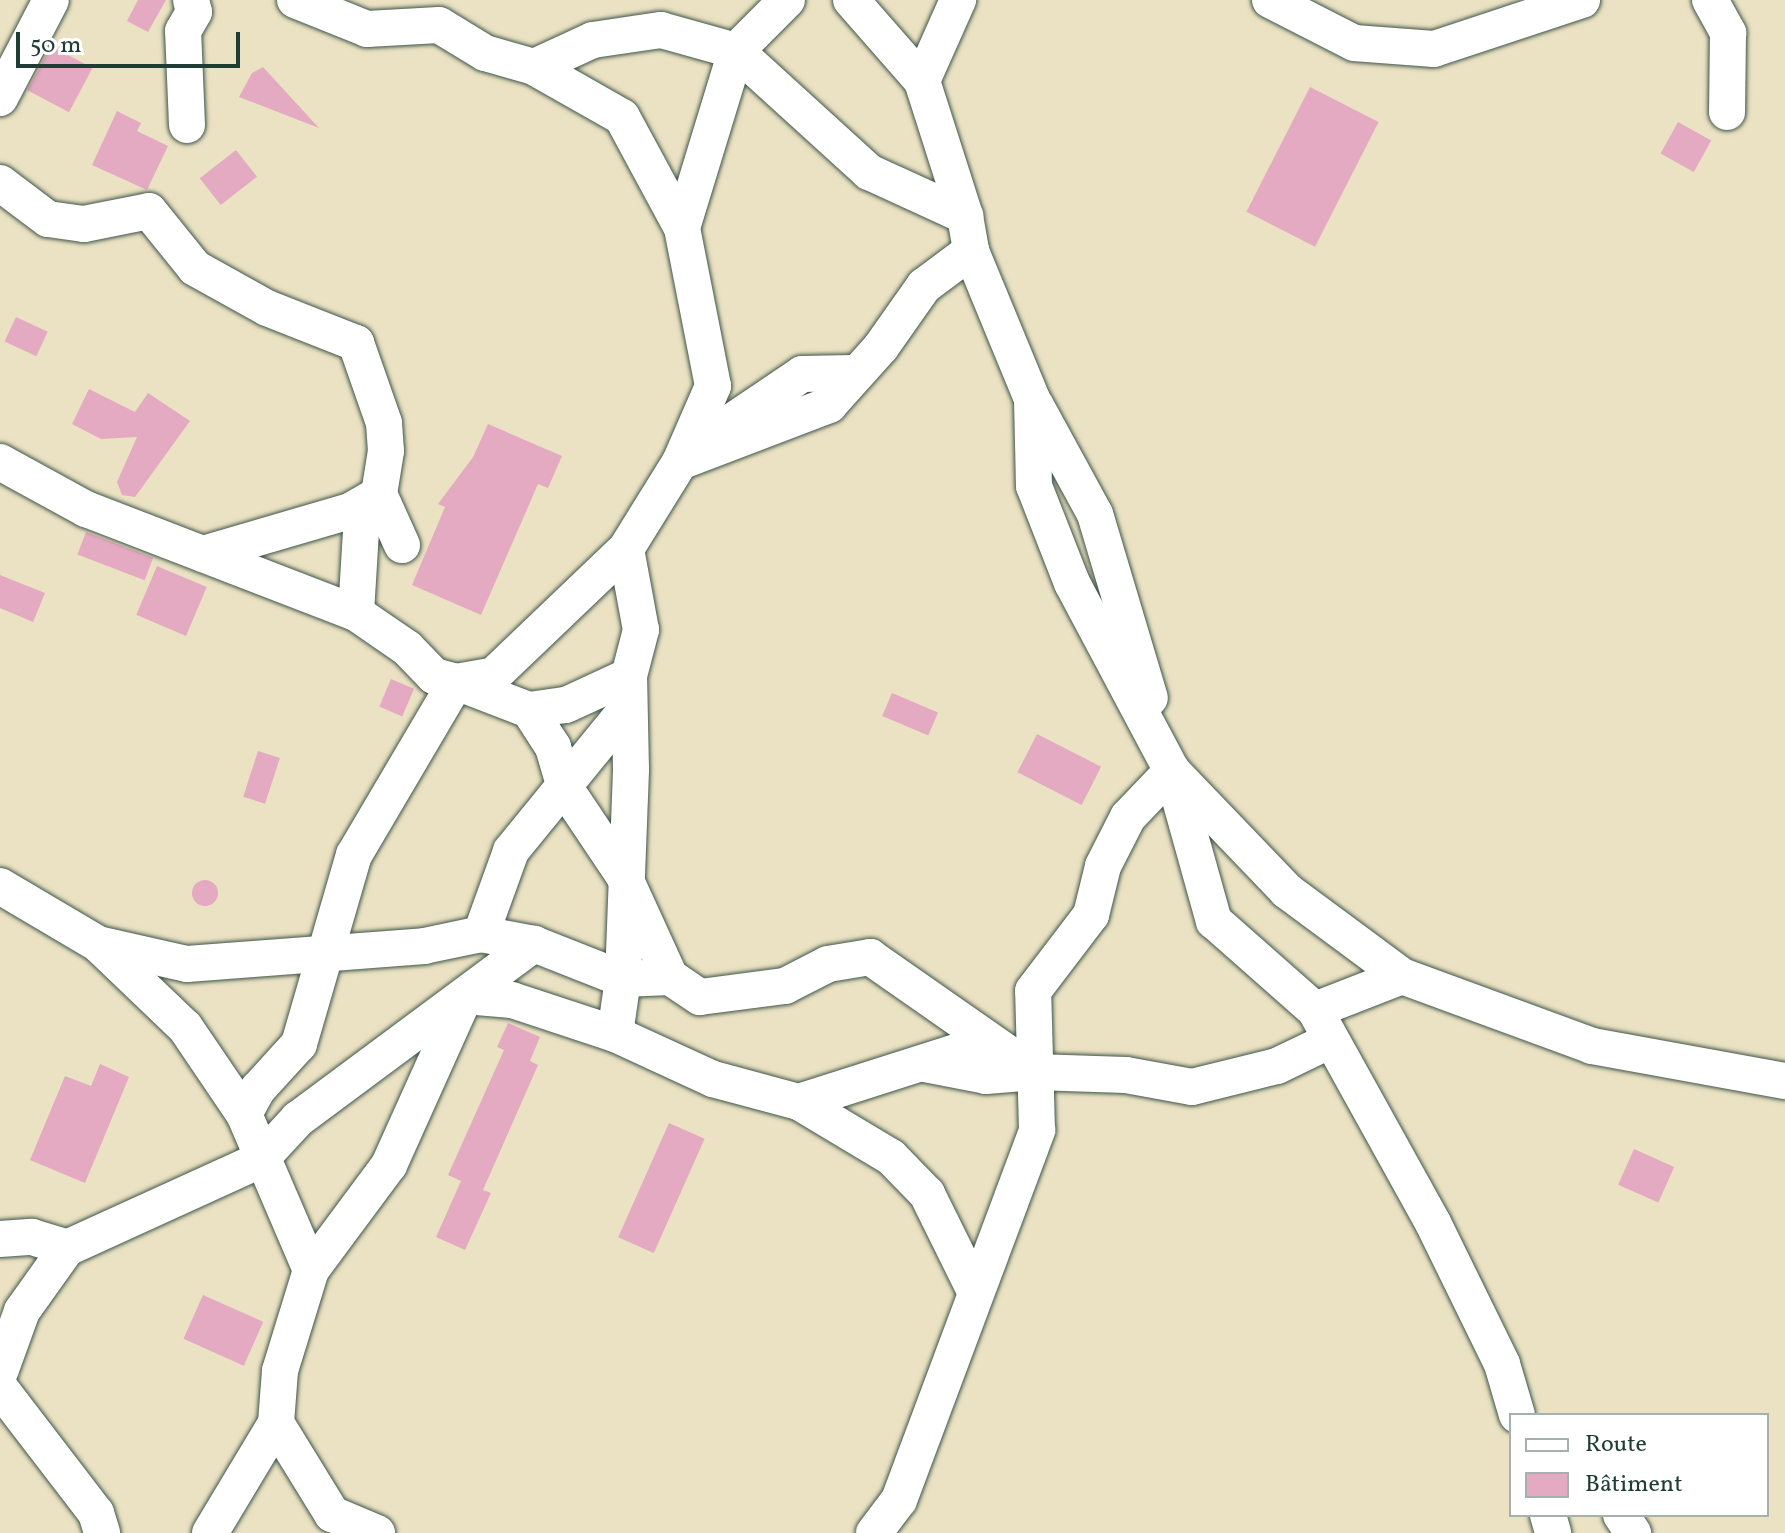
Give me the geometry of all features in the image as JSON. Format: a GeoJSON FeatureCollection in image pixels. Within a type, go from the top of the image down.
{"type":"FeatureCollection","features":[{"type":"Feature","properties":{"kind":"street"},"geometry":{"type":"LineString","coordinates":[[0,98],[51,0]]}},
{"type":"Feature","properties":{"kind":"street"},"geometry":{"type":"LineString","coordinates":[[187,125],[183,31],[194,12],[191,0]]}},
{"type":"Feature","properties":{"kind":"street"},"geometry":{"type":"LineString","coordinates":[[682,228],[736,51],[787,0]]}},
{"type":"Feature","properties":{"kind":"street"},"geometry":{"type":"LineString","coordinates":[[851,0],[922,81],[965,216],[971,251],[1032,399],[1034,486],[1072,583],[1172,771],[1214,921],[1322,1026],[1433,1223],[1502,1364],[1516,1413]]}},
{"type":"Feature","properties":{"kind":"street"},"geometry":{"type":"LineString","coordinates":[[922,81],[958,0]]}},
{"type":"Feature","properties":{"kind":"street"},"geometry":{"type":"LineString","coordinates":[[1270,0],[1354,43],[1434,49],[1582,0]]}},
{"type":"Feature","properties":{"kind":"street"},"geometry":{"type":"LineString","coordinates":[[1710,0],[1728,33],[1727,112]]}},
{"type":"Feature","properties":{"kind":"street"},"geometry":{"type":"LineString","coordinates":[[244,1114],[258,1089],[299,1044],[354,855],[456,682],[494,675],[626,549],[680,462],[713,386],[682,228],[622,117],[534,67],[485,53],[439,25],[367,29],[299,1]]}},
{"type":"Feature","properties":{"kind":"street"},"geometry":{"type":"LineString","coordinates":[[534,67],[593,40],[661,30],[736,51],[869,172],[965,216]]}},
{"type":"Feature","properties":{"kind":"street"},"geometry":{"type":"LineString","coordinates":[[0,183],[48,219],[84,224],[149,211],[195,268],[267,308],[356,343],[384,423],[386,451],[379,494],[361,531],[356,613]]}},
{"type":"Feature","properties":{"kind":"street"},"geometry":{"type":"LineString","coordinates":[[680,462],[829,405],[853,373],[881,347],[924,286],[971,251]]}},
{"type":"Feature","properties":{"kind":"street"},"geometry":{"type":"LineString","coordinates":[[0,462],[86,509],[356,613],[407,648],[434,676],[529,710],[628,692]]}},
{"type":"Feature","properties":{"kind":"street"},"geometry":{"type":"LineString","coordinates":[[379,494],[402,545]]}},
{"type":"Feature","properties":{"kind":"street"},"geometry":{"type":"LineString","coordinates":[[203,554],[350,511],[379,494]]}},
{"type":"Feature","properties":{"kind":"street"},"geometry":{"type":"LineString","coordinates":[[615,1034],[623,979],[624,876],[631,769],[628,692],[641,630],[626,549]]}},
{"type":"Feature","properties":{"kind":"street"},"geometry":{"type":"LineString","coordinates":[[481,934],[511,851],[565,788],[628,692]]}},
{"type":"Feature","properties":{"kind":"street"},"geometry":{"type":"LineString","coordinates":[[529,710],[553,747],[565,788],[624,876],[670,977],[700,997],[785,986],[828,964],[870,957],[987,1042],[1035,1072]]}},
{"type":"Feature","properties":{"kind":"street"},"geometry":{"type":"LineString","coordinates":[[1172,771],[1287,891],[1402,976],[1592,1046],[1785,1081]]}},
{"type":"Feature","properties":{"kind":"street"},"geometry":{"type":"LineString","coordinates":[[874,1533],[899,1500],[1037,1130],[1033,991],[1091,915],[1103,866],[1128,817],[1172,771]]}},
{"type":"Feature","properties":{"kind":"street"},"geometry":{"type":"LineString","coordinates":[[0,886],[98,944],[185,1027],[244,1114],[260,1160],[311,1270]]}},
{"type":"Feature","properties":{"kind":"street"},"geometry":{"type":"LineString","coordinates":[[98,944],[187,964],[424,946],[481,934],[534,944],[623,979],[670,977]]}},
{"type":"Feature","properties":{"kind":"street"},"geometry":{"type":"LineString","coordinates":[[0,1372],[22,1311],[67,1248],[260,1160],[298,1119],[534,944]]}},
{"type":"Feature","properties":{"kind":"street"},"geometry":{"type":"LineString","coordinates":[[922,1063],[986,1076],[1035,1072],[1126,1075],[1192,1087],[1277,1066],[1322,1026],[1402,976]]}},
{"type":"Feature","properties":{"kind":"street"},"geometry":{"type":"LineString","coordinates":[[465,996],[512,1000],[615,1034],[713,1079],[799,1102],[891,1157],[927,1194],[976,1293]]}},
{"type":"Feature","properties":{"kind":"street"},"geometry":{"type":"LineString","coordinates":[[210,1533],[276,1423],[280,1371],[311,1270],[389,1165],[465,996]]}},
{"type":"Feature","properties":{"kind":"street"},"geometry":{"type":"LineString","coordinates":[[799,1102],[987,1042]]}},
{"type":"Feature","properties":{"kind":"street"},"geometry":{"type":"LineString","coordinates":[[0,1239],[32,1237],[67,1248]]}},
{"type":"Feature","properties":{"kind":"street"},"geometry":{"type":"LineString","coordinates":[[1502,1364],[1542,1413]]}},
{"type":"Feature","properties":{"kind":"street"},"geometry":{"type":"LineString","coordinates":[[0,1388],[99,1523],[127,1533]]}},
{"type":"Feature","properties":{"kind":"street"},"geometry":{"type":"LineString","coordinates":[[276,1423],[333,1523],[377,1533]]}},
{"type":"Feature","properties":{"kind":"building"},"geometry":{"type":"Polygon","coordinates":[[[138,0],[166,0],[148,32],[127,21],[138,0]]]}},
{"type":"Feature","properties":{"kind":"building"},"geometry":{"type":"Polygon","coordinates":[[[51,46],[92,68],[69,112],[28,90],[51,46]]]}},
{"type":"Feature","properties":{"kind":"building"},"geometry":{"type":"Polygon","coordinates":[[[263,67],[319,128],[239,97],[252,73],[263,67]]]}},
{"type":"Feature","properties":{"kind":"building"},"geometry":{"type":"Polygon","coordinates":[[[1310,87],[1379,122],[1315,247],[1246,212],[1310,87]]]}},
{"type":"Feature","properties":{"kind":"building"},"geometry":{"type":"Polygon","coordinates":[[[117,111],[141,123],[137,131],[168,146],[147,190],[92,165],[117,111]]]}},
{"type":"Feature","properties":{"kind":"building"},"geometry":{"type":"Polygon","coordinates":[[[1678,122],[1711,140],[1694,172],[1661,153],[1678,122]]]}},
{"type":"Feature","properties":{"kind":"building"},"geometry":{"type":"Polygon","coordinates":[[[236,150],[257,177],[221,205],[200,178],[236,150]]]}},
{"type":"Feature","properties":{"kind":"building"},"geometry":{"type":"Polygon","coordinates":[[[16,317],[48,332],[36,356],[5,341],[16,317]]]}},
{"type":"Feature","properties":{"kind":"building"},"geometry":{"type":"Polygon","coordinates":[[[89,389],[135,412],[148,393],[190,421],[135,497],[122,495],[117,482],[137,437],[101,439],[72,424],[89,389]]]}},
{"type":"Feature","properties":{"kind":"building"},"geometry":{"type":"Polygon","coordinates":[[[488,424],[562,456],[548,488],[538,484],[481,615],[412,585],[445,507],[438,504],[473,457],[488,424]]]}},
{"type":"Feature","properties":{"kind":"building"},"geometry":{"type":"Polygon","coordinates":[[[86,532],[153,558],[145,580],[77,554],[86,532]]]}},
{"type":"Feature","properties":{"kind":"building"},"geometry":{"type":"Polygon","coordinates":[[[157,566],[207,587],[186,636],[136,615],[157,566]]]}},
{"type":"Feature","properties":{"kind":"building"},"geometry":{"type":"Polygon","coordinates":[[[0,575],[45,593],[33,622],[0,608],[0,575]]]}},
{"type":"Feature","properties":{"kind":"building"},"geometry":{"type":"Polygon","coordinates":[[[391,679],[414,689],[402,716],[379,707],[391,679]]]}},
{"type":"Feature","properties":{"kind":"building"},"geometry":{"type":"Polygon","coordinates":[[[892,693],[938,713],[928,736],[882,716],[892,693]]]}},
{"type":"Feature","properties":{"kind":"building"},"geometry":{"type":"Polygon","coordinates":[[[1037,734],[1101,767],[1082,805],[1017,772],[1037,734]]]}},
{"type":"Feature","properties":{"kind":"building"},"geometry":{"type":"Polygon","coordinates":[[[258,751],[280,758],[265,804],[243,797],[258,751]]]}},
{"type":"Feature","properties":{"kind":"building"},"geometry":{"type":"Polygon","coordinates":[[[205,880],[214,884],[218,893],[214,902],[205,906],[196,902],[192,893],[196,884],[205,880]]]}},
{"type":"Feature","properties":{"kind":"building"},"geometry":{"type":"Polygon","coordinates":[[[508,1023],[540,1037],[530,1061],[538,1065],[483,1190],[491,1193],[465,1250],[436,1237],[461,1181],[448,1175],[504,1050],[497,1047],[508,1023]]]}},
{"type":"Feature","properties":{"kind":"building"},"geometry":{"type":"Polygon","coordinates":[[[100,1064],[129,1077],[85,1183],[30,1160],[65,1076],[91,1086],[100,1064]]]}},
{"type":"Feature","properties":{"kind":"building"},"geometry":{"type":"Polygon","coordinates":[[[669,1123],[705,1139],[654,1253],[618,1237],[669,1123]]]}},
{"type":"Feature","properties":{"kind":"building"},"geometry":{"type":"Polygon","coordinates":[[[1634,1149],[1674,1167],[1658,1203],[1618,1185],[1634,1149]]]}},
{"type":"Feature","properties":{"kind":"building"},"geometry":{"type":"Polygon","coordinates":[[[203,1295],[263,1322],[244,1366],[183,1339],[203,1295]]]}}]}
